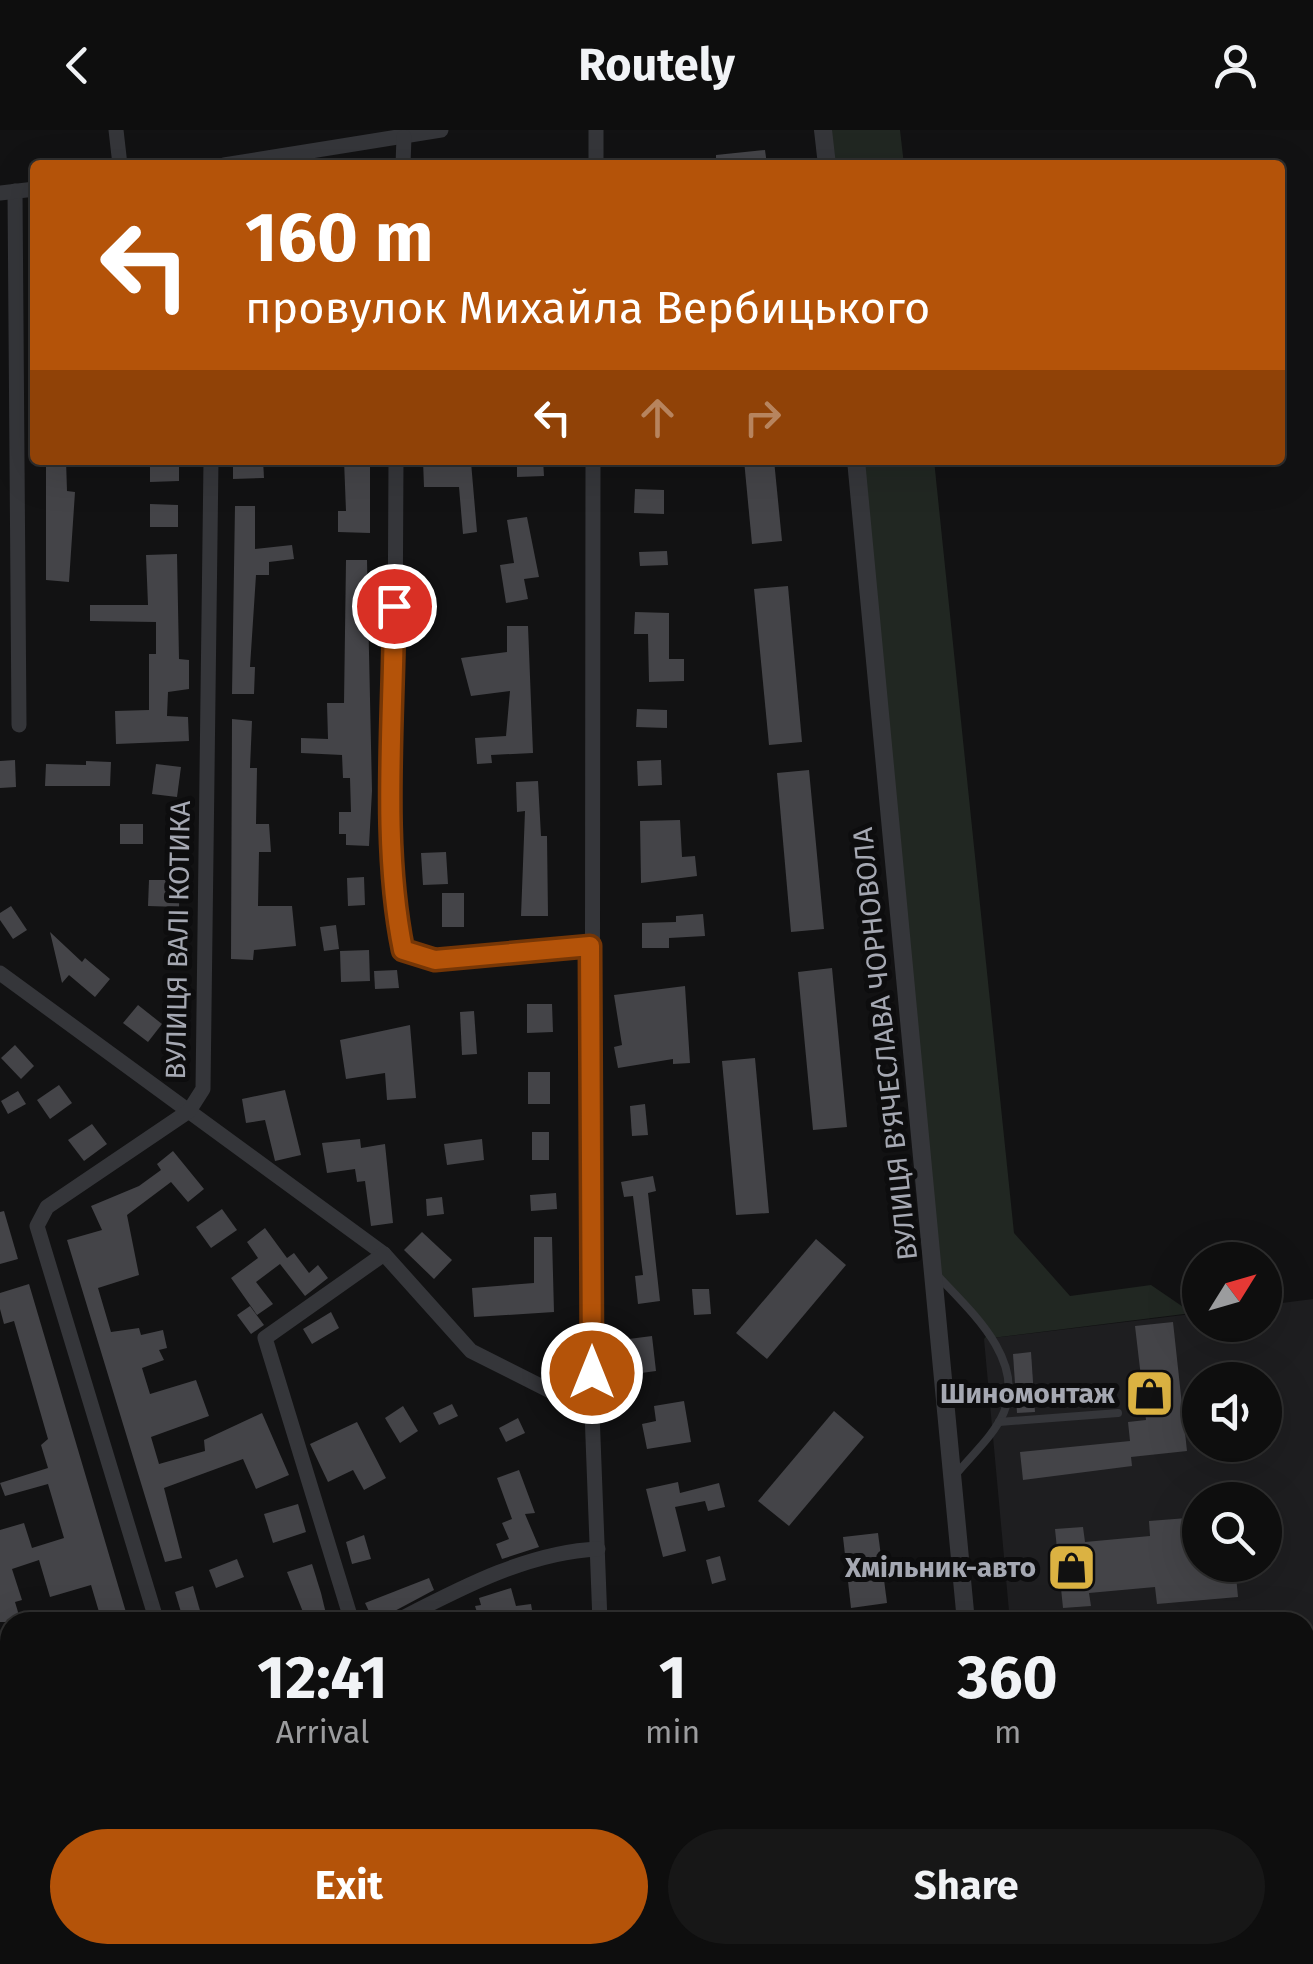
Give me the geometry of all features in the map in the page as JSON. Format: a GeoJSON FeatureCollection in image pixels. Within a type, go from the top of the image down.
{"type":"FeatureCollection","features":[{"type":"Feature","properties":{"kind":"street"},"geometry":{"type":"LineString","coordinates":[[116,130],[119,160]]}},
{"type":"Feature","properties":{"kind":"street"},"geometry":{"type":"LineString","coordinates":[[250,160],[383,135],[404,137],[441,130]]}},
{"type":"Feature","properties":{"kind":"street"},"geometry":{"type":"LineString","coordinates":[[596,130],[596,160]]}},
{"type":"Feature","properties":{"kind":"street"},"geometry":{"type":"LineString","coordinates":[[824,130],[827,160]]}},
{"type":"Feature","properties":{"kind":"street"},"geometry":{"type":"LineString","coordinates":[[403,160],[404,137]]}},
{"type":"Feature","properties":{"kind":"street"},"geometry":{"type":"LineString","coordinates":[[8,192],[19,725]]}},
{"type":"Feature","properties":{"kind":"street","name":"ВУЛИЦЯ ВАЛІ КОТИКА"},"geometry":{"type":"LineString","coordinates":[[154,1612],[37,1226],[48,1207],[189,1111],[203,1090],[211,465]]}},
{"type":"Feature","properties":{"kind":"street"},"geometry":{"type":"LineString","coordinates":[[396,465],[394,839],[396,916],[403,950],[435,960],[590,946]]}},
{"type":"Feature","properties":{"kind":"street"},"geometry":{"type":"LineString","coordinates":[[594,465],[592,1412],[600,1612]]}},
{"type":"Feature","properties":{"kind":"street","name":"ВУЛИЦЯ В'ЯЧЕСЛАВА ЧОРНОВОЛА"},"geometry":{"type":"LineString","coordinates":[[856,465],[965,1612]]}},
{"type":"Feature","properties":{"kind":"street"},"geometry":{"type":"LineString","coordinates":[[0,973],[384,1254],[472,1351],[592,1412]]}},
{"type":"Feature","properties":{"kind":"street"},"geometry":{"type":"LineString","coordinates":[[349,1612],[265,1338],[384,1254]]}},
{"type":"Feature","properties":{"kind":"street"},"geometry":{"type":"LineString","coordinates":[[417,1612],[506,1571],[564,1551],[598,1549]]}},
{"type":"Feature","properties":{"kind":"lane"},"geometry":{"type":"LineString","coordinates":[[935,1272],[984,1327],[1003,1358],[1007,1398],[999,1422],[951,1480]]}},
{"type":"Feature","properties":{"kind":"lane"},"geometry":{"type":"LineString","coordinates":[[999,1422],[1118,1412]]}},
{"type":"Feature","properties":{"kind":"shaded area"},"geometry":{"type":"Polygon","coordinates":[[[823,130],[900,130],[903,160],[826,160],[823,130]]]}},
{"type":"Feature","properties":{"kind":"shaded area"},"geometry":{"type":"Polygon","coordinates":[[[856,465],[935,465],[1014,1233],[1070,1296],[1151,1285],[1182,1306],[1182,1314],[984,1339],[989,1334],[935,1273],[856,465]]]}},
{"type":"Feature","properties":{"kind":"shaded area"},"geometry":{"type":"Polygon","coordinates":[[[1313,1299],[1313,1612],[1009,1612],[984,1339],[1182,1315],[1182,1342],[1282,1342],[1282,1303],[1313,1299]]]}},
{"type":"Feature","properties":{"kind":"building"},"geometry":{"type":"Polygon","coordinates":[[[765,150],[766,160],[716,160],[716,155],[765,150]]]}},
{"type":"Feature","properties":{"kind":"building"},"geometry":{"type":"Polygon","coordinates":[[[46,465],[66,465],[67,491],[75,492],[69,582],[46,580],[46,465]]]}},
{"type":"Feature","properties":{"kind":"building"},"geometry":{"type":"Polygon","coordinates":[[[150,465],[179,465],[179,481],[150,482],[150,465]]]}},
{"type":"Feature","properties":{"kind":"building"},"geometry":{"type":"Polygon","coordinates":[[[233,465],[263,465],[264,478],[233,479],[233,465]]]}},
{"type":"Feature","properties":{"kind":"building"},"geometry":{"type":"Polygon","coordinates":[[[344,465],[370,465],[370,533],[338,532],[338,511],[346,511],[344,465]]]}},
{"type":"Feature","properties":{"kind":"building"},"geometry":{"type":"Polygon","coordinates":[[[423,465],[471,465],[477,532],[463,534],[459,487],[424,487],[423,465]]]}},
{"type":"Feature","properties":{"kind":"building"},"geometry":{"type":"Polygon","coordinates":[[[517,465],[543,465],[544,476],[517,477],[517,465]]]}},
{"type":"Feature","properties":{"kind":"building"},"geometry":{"type":"Polygon","coordinates":[[[744,465],[774,465],[782,541],[752,544],[744,465]]]}},
{"type":"Feature","properties":{"kind":"building"},"geometry":{"type":"Polygon","coordinates":[[[635,489],[664,490],[664,514],[634,513],[635,489]]]}},
{"type":"Feature","properties":{"kind":"building"},"geometry":{"type":"Polygon","coordinates":[[[150,504],[178,505],[178,527],[150,527],[150,504]]]}},
{"type":"Feature","properties":{"kind":"building"},"geometry":{"type":"Polygon","coordinates":[[[235,506],[255,506],[255,549],[292,545],[294,559],[269,562],[269,575],[256,575],[250,667],[255,667],[254,694],[232,694],[235,506]]]}},
{"type":"Feature","properties":{"kind":"building"},"geometry":{"type":"Polygon","coordinates":[[[527,517],[539,577],[524,579],[528,599],[506,603],[500,565],[514,563],[507,520],[527,517]]]}},
{"type":"Feature","properties":{"kind":"building"},"geometry":{"type":"Polygon","coordinates":[[[667,551],[668,565],[640,566],[639,552],[667,551]]]}},
{"type":"Feature","properties":{"kind":"building"},"geometry":{"type":"Polygon","coordinates":[[[177,554],[179,659],[189,660],[189,689],[168,692],[167,716],[188,717],[189,741],[116,744],[115,711],[149,710],[149,654],[156,654],[156,622],[90,621],[90,605],[148,605],[146,555],[177,554]]]}},
{"type":"Feature","properties":{"kind":"building"},"geometry":{"type":"Polygon","coordinates":[[[346,560],[367,560],[372,791],[369,846],[346,845],[346,834],[339,834],[339,812],[351,812],[350,778],[343,778],[342,755],[301,753],[301,738],[328,739],[327,703],[344,703],[346,560]]]}},
{"type":"Feature","properties":{"kind":"building"},"geometry":{"type":"Polygon","coordinates":[[[788,586],[802,742],[769,745],[754,589],[788,586]]]}},
{"type":"Feature","properties":{"kind":"building"},"geometry":{"type":"Polygon","coordinates":[[[635,612],[669,613],[669,659],[684,659],[684,681],[649,682],[648,634],[634,634],[635,612]]]}},
{"type":"Feature","properties":{"kind":"building"},"geometry":{"type":"Polygon","coordinates":[[[507,626],[528,626],[533,753],[491,755],[492,763],[477,764],[475,738],[506,736],[510,691],[471,696],[461,658],[507,652],[507,626]]]}},
{"type":"Feature","properties":{"kind":"building"},"geometry":{"type":"Polygon","coordinates":[[[637,709],[667,710],[667,728],[636,727],[637,709]]]}},
{"type":"Feature","properties":{"kind":"building"},"geometry":{"type":"Polygon","coordinates":[[[232,719],[252,721],[250,768],[257,768],[256,824],[269,824],[271,852],[259,852],[258,906],[292,906],[296,946],[254,950],[253,960],[231,959],[232,719]]]}},
{"type":"Feature","properties":{"kind":"building"},"geometry":{"type":"Polygon","coordinates":[[[15,760],[16,787],[0,788],[0,761],[15,760]]]}},
{"type":"Feature","properties":{"kind":"building"},"geometry":{"type":"Polygon","coordinates":[[[661,760],[662,785],[638,786],[637,761],[661,760]]]}},
{"type":"Feature","properties":{"kind":"building"},"geometry":{"type":"Polygon","coordinates":[[[86,761],[111,762],[110,786],[45,786],[46,764],[86,765],[86,761]]]}},
{"type":"Feature","properties":{"kind":"building"},"geometry":{"type":"Polygon","coordinates":[[[156,764],[181,767],[177,797],[152,794],[156,764]]]}},
{"type":"Feature","properties":{"kind":"building"},"geometry":{"type":"Polygon","coordinates":[[[809,770],[824,929],[791,932],[777,773],[809,770]]]}},
{"type":"Feature","properties":{"kind":"building"},"geometry":{"type":"Polygon","coordinates":[[[538,781],[541,836],[547,836],[548,916],[521,916],[525,811],[517,812],[516,782],[538,781]]]}},
{"type":"Feature","properties":{"kind":"building"},"geometry":{"type":"Polygon","coordinates":[[[680,820],[682,857],[695,856],[697,876],[641,883],[640,821],[680,820]]]}},
{"type":"Feature","properties":{"kind":"building"},"geometry":{"type":"Polygon","coordinates":[[[120,824],[143,824],[143,844],[120,844],[120,824]]]}},
{"type":"Feature","properties":{"kind":"building"},"geometry":{"type":"Polygon","coordinates":[[[446,852],[448,884],[423,885],[421,853],[446,852]]]}},
{"type":"Feature","properties":{"kind":"building"},"geometry":{"type":"Polygon","coordinates":[[[364,877],[365,905],[348,906],[347,878],[364,877]]]}},
{"type":"Feature","properties":{"kind":"building"},"geometry":{"type":"Polygon","coordinates":[[[149,880],[180,880],[179,907],[148,906],[149,880]]]}},
{"type":"Feature","properties":{"kind":"building"},"geometry":{"type":"Polygon","coordinates":[[[442,893],[464,893],[464,927],[442,927],[442,893]]]}},
{"type":"Feature","properties":{"kind":"building"},"geometry":{"type":"Polygon","coordinates":[[[11,906],[27,930],[13,939],[0,920],[0,913],[11,906]]]}},
{"type":"Feature","properties":{"kind":"building"},"geometry":{"type":"Polygon","coordinates":[[[703,914],[705,936],[669,938],[669,948],[642,948],[642,923],[676,922],[676,916],[703,914]]]}},
{"type":"Feature","properties":{"kind":"building"},"geometry":{"type":"Polygon","coordinates":[[[336,925],[339,949],[324,951],[320,927],[336,925]]]}},
{"type":"Feature","properties":{"kind":"building"},"geometry":{"type":"Polygon","coordinates":[[[50,932],[82,962],[85,958],[110,979],[95,997],[69,975],[62,983],[50,932]]]}},
{"type":"Feature","properties":{"kind":"building"},"geometry":{"type":"Polygon","coordinates":[[[369,950],[370,981],[341,982],[340,951],[369,950]]]}},
{"type":"Feature","properties":{"kind":"building"},"geometry":{"type":"Polygon","coordinates":[[[832,968],[847,1127],[813,1130],[798,972],[832,968]]]}},
{"type":"Feature","properties":{"kind":"building"},"geometry":{"type":"Polygon","coordinates":[[[397,970],[399,988],[375,989],[374,971],[397,970]]]}},
{"type":"Feature","properties":{"kind":"building"},"geometry":{"type":"Polygon","coordinates":[[[685,986],[690,1063],[673,1064],[673,1059],[618,1068],[614,1047],[622,1045],[614,995],[685,986]]]}},
{"type":"Feature","properties":{"kind":"building"},"geometry":{"type":"Polygon","coordinates":[[[527,1004],[552,1004],[553,1032],[527,1033],[527,1004]]]}},
{"type":"Feature","properties":{"kind":"building"},"geometry":{"type":"Polygon","coordinates":[[[138,1005],[162,1024],[148,1042],[123,1023],[138,1005]]]}},
{"type":"Feature","properties":{"kind":"building"},"geometry":{"type":"Polygon","coordinates":[[[474,1011],[477,1054],[462,1055],[460,1012],[474,1011]]]}},
{"type":"Feature","properties":{"kind":"building"},"geometry":{"type":"Polygon","coordinates":[[[410,1025],[416,1098],[387,1100],[385,1073],[346,1079],[340,1040],[410,1025]]]}},
{"type":"Feature","properties":{"kind":"building"},"geometry":{"type":"Polygon","coordinates":[[[15,1045],[34,1066],[21,1079],[1,1058],[15,1045]]]}},
{"type":"Feature","properties":{"kind":"building"},"geometry":{"type":"Polygon","coordinates":[[[755,1058],[769,1213],[736,1215],[722,1061],[755,1058]]]}},
{"type":"Feature","properties":{"kind":"building"},"geometry":{"type":"Polygon","coordinates":[[[528,1072],[550,1072],[550,1104],[528,1104],[528,1072]]]}},
{"type":"Feature","properties":{"kind":"building"},"geometry":{"type":"Polygon","coordinates":[[[59,1085],[72,1103],[50,1119],[37,1100],[59,1085]]]}},
{"type":"Feature","properties":{"kind":"building"},"geometry":{"type":"Polygon","coordinates":[[[285,1090],[301,1155],[275,1161],[265,1120],[246,1123],[242,1099],[285,1090]]]}},
{"type":"Feature","properties":{"kind":"building"},"geometry":{"type":"Polygon","coordinates":[[[18,1091],[26,1104],[8,1114],[1,1101],[18,1091]]]}},
{"type":"Feature","properties":{"kind":"building"},"geometry":{"type":"Polygon","coordinates":[[[645,1104],[648,1135],[632,1136],[630,1106],[645,1104]]]}},
{"type":"Feature","properties":{"kind":"building"},"geometry":{"type":"Polygon","coordinates":[[[92,1124],[107,1144],[84,1161],[68,1140],[92,1124]]]}},
{"type":"Feature","properties":{"kind":"building"},"geometry":{"type":"Polygon","coordinates":[[[532,1132],[549,1132],[549,1160],[532,1160],[532,1132]]]}},
{"type":"Feature","properties":{"kind":"building"},"geometry":{"type":"Polygon","coordinates":[[[360,1139],[361,1148],[385,1144],[393,1223],[371,1226],[365,1181],[357,1182],[355,1169],[327,1173],[322,1143],[360,1139]]]}},
{"type":"Feature","properties":{"kind":"building"},"geometry":{"type":"Polygon","coordinates":[[[482,1139],[484,1160],[447,1165],[444,1144],[482,1139]]]}},
{"type":"Feature","properties":{"kind":"building"},"geometry":{"type":"Polygon","coordinates":[[[173,1151],[204,1189],[188,1202],[171,1182],[127,1215],[139,1275],[98,1288],[111,1332],[139,1328],[141,1335],[163,1330],[167,1348],[159,1350],[164,1360],[142,1368],[150,1394],[196,1380],[209,1416],[151,1437],[159,1464],[205,1451],[204,1440],[262,1413],[289,1475],[256,1489],[243,1459],[164,1488],[182,1558],[165,1562],[67,1240],[102,1230],[91,1206],[139,1186],[161,1170],[157,1164],[173,1151]]]}},
{"type":"Feature","properties":{"kind":"building"},"geometry":{"type":"Polygon","coordinates":[[[653,1176],[656,1191],[648,1193],[660,1301],[638,1304],[635,1276],[643,1275],[633,1196],[624,1197],[621,1182],[653,1176]]]}},
{"type":"Feature","properties":{"kind":"building"},"geometry":{"type":"Polygon","coordinates":[[[556,1193],[557,1209],[531,1211],[530,1195],[556,1193]]]}},
{"type":"Feature","properties":{"kind":"building"},"geometry":{"type":"Polygon","coordinates":[[[442,1197],[444,1214],[427,1216],[426,1199],[442,1197]]]}},
{"type":"Feature","properties":{"kind":"building"},"geometry":{"type":"Polygon","coordinates":[[[222,1209],[237,1230],[211,1248],[196,1227],[222,1209]]]}},
{"type":"Feature","properties":{"kind":"building"},"geometry":{"type":"Polygon","coordinates":[[[4,1211],[18,1259],[0,1264],[0,1212],[4,1211]]]}},
{"type":"Feature","properties":{"kind":"building"},"geometry":{"type":"Polygon","coordinates":[[[265,1228],[287,1258],[294,1253],[309,1273],[318,1265],[328,1278],[305,1296],[280,1264],[256,1282],[273,1304],[257,1315],[231,1278],[258,1258],[247,1242],[265,1228]]]}},
{"type":"Feature","properties":{"kind":"building"},"geometry":{"type":"Polygon","coordinates":[[[422,1232],[452,1260],[434,1279],[404,1250],[422,1232]]]}},
{"type":"Feature","properties":{"kind":"building"},"geometry":{"type":"Polygon","coordinates":[[[534,1237],[552,1237],[554,1312],[474,1317],[472,1288],[534,1283],[534,1237]]]}},
{"type":"Feature","properties":{"kind":"building"},"geometry":{"type":"Polygon","coordinates":[[[816,1239],[846,1265],[767,1359],[736,1333],[816,1239]]]}},
{"type":"Feature","properties":{"kind":"building"},"geometry":{"type":"Polygon","coordinates":[[[29,1284],[126,1612],[99,1612],[91,1585],[50,1597],[39,1560],[12,1569],[22,1600],[15,1602],[18,1612],[0,1612],[0,1530],[24,1523],[32,1548],[64,1538],[48,1484],[5,1496],[0,1483],[48,1468],[41,1445],[48,1439],[14,1321],[4,1324],[0,1293],[29,1284]]]}},
{"type":"Feature","properties":{"kind":"building"},"geometry":{"type":"Polygon","coordinates":[[[692,1289],[709,1289],[711,1314],[694,1315],[692,1289]]]}},
{"type":"Feature","properties":{"kind":"building"},"geometry":{"type":"Polygon","coordinates":[[[250,1306],[264,1325],[251,1334],[237,1315],[250,1306]]]}},
{"type":"Feature","properties":{"kind":"building"},"geometry":{"type":"Polygon","coordinates":[[[331,1312],[339,1328],[312,1344],[303,1329],[331,1312]]]}},
{"type":"Feature","properties":{"kind":"building"},"geometry":{"type":"Polygon","coordinates":[[[1173,1322],[1182,1405],[1182,1452],[1131,1457],[1132,1466],[1023,1480],[1020,1452],[1130,1441],[1128,1422],[1146,1420],[1135,1326],[1173,1322]]]}},
{"type":"Feature","properties":{"kind":"building"},"geometry":{"type":"Polygon","coordinates":[[[652,1336],[656,1371],[634,1374],[632,1360],[624,1361],[621,1340],[652,1336]]]}},
{"type":"Feature","properties":{"kind":"building"},"geometry":{"type":"Polygon","coordinates":[[[1031,1352],[1035,1412],[1017,1413],[1013,1354],[1031,1352]]]}},
{"type":"Feature","properties":{"kind":"building"},"geometry":{"type":"Polygon","coordinates":[[[684,1401],[691,1442],[647,1449],[642,1424],[656,1421],[654,1406],[684,1401]]]}},
{"type":"Feature","properties":{"kind":"building"},"geometry":{"type":"Polygon","coordinates":[[[452,1404],[458,1416],[439,1425],[433,1413],[452,1404]]]}},
{"type":"Feature","properties":{"kind":"building"},"geometry":{"type":"Polygon","coordinates":[[[403,1406],[418,1431],[400,1443],[385,1418],[403,1406]]]}},
{"type":"Feature","properties":{"kind":"building"},"geometry":{"type":"Polygon","coordinates":[[[834,1411],[864,1437],[789,1526],[758,1501],[834,1411]]]}},
{"type":"Feature","properties":{"kind":"building"},"geometry":{"type":"Polygon","coordinates":[[[518,1418],[525,1433],[506,1442],[499,1428],[518,1418]]]}},
{"type":"Feature","properties":{"kind":"building"},"geometry":{"type":"Polygon","coordinates":[[[357,1422],[386,1478],[364,1490],[353,1470],[328,1482],[310,1444],[357,1422]]]}},
{"type":"Feature","properties":{"kind":"building"},"geometry":{"type":"Polygon","coordinates":[[[519,1470],[535,1513],[525,1514],[539,1547],[502,1559],[496,1544],[509,1539],[502,1523],[512,1519],[497,1478],[519,1470]]]}},
{"type":"Feature","properties":{"kind":"building"},"geometry":{"type":"Polygon","coordinates":[[[678,1482],[680,1493],[719,1483],[725,1507],[708,1511],[705,1501],[675,1507],[686,1551],[663,1557],[646,1489],[678,1482]]]}},
{"type":"Feature","properties":{"kind":"building"},"geometry":{"type":"Polygon","coordinates":[[[298,1504],[306,1532],[273,1543],[264,1514],[298,1504]]]}},
{"type":"Feature","properties":{"kind":"building"},"geometry":{"type":"Polygon","coordinates":[[[1182,1518],[1182,1582],[1237,1582],[1238,1597],[1157,1604],[1155,1587],[1089,1593],[1091,1606],[1063,1608],[1055,1529],[1083,1527],[1085,1542],[1150,1536],[1149,1521],[1182,1518]]]}},
{"type":"Feature","properties":{"kind":"building"},"geometry":{"type":"Polygon","coordinates":[[[878,1533],[887,1603],[851,1608],[843,1537],[878,1533]]]}},
{"type":"Feature","properties":{"kind":"building"},"geometry":{"type":"Polygon","coordinates":[[[364,1535],[371,1559],[352,1564],[346,1542],[364,1535]]]}},
{"type":"Feature","properties":{"kind":"building"},"geometry":{"type":"Polygon","coordinates":[[[720,1556],[726,1580],[712,1584],[706,1560],[720,1556]]]}},
{"type":"Feature","properties":{"kind":"building"},"geometry":{"type":"Polygon","coordinates":[[[237,1559],[244,1577],[216,1588],[209,1570],[237,1559]]]}},
{"type":"Feature","properties":{"kind":"building"},"geometry":{"type":"Polygon","coordinates":[[[312,1564],[326,1612],[303,1612],[287,1572],[312,1564]]]}},
{"type":"Feature","properties":{"kind":"building"},"geometry":{"type":"Polygon","coordinates":[[[429,1578],[434,1590],[393,1612],[369,1612],[365,1603],[429,1578]]]}},
{"type":"Feature","properties":{"kind":"building"},"geometry":{"type":"Polygon","coordinates":[[[193,1586],[200,1612],[181,1612],[175,1592],[193,1586]]]}},
{"type":"Feature","properties":{"kind":"building"},"geometry":{"type":"Polygon","coordinates":[[[511,1588],[516,1606],[531,1604],[532,1612],[477,1612],[475,1606],[481,1605],[479,1598],[511,1588]]]}},
{"type":"Feature","properties":{"kind":"place","name":"Шиномонтаж"},"geometry":{"type":"Point","coordinates":[1150,1393]}},
{"type":"Feature","properties":{"kind":"place","name":"Хмільник-авто"},"geometry":{"type":"Point","coordinates":[1071,1567]}},
{"type":"Feature","properties":{"kind":"route"},"geometry":{"type":"LineString","coordinates":[[394,606],[396,916],[403,950],[435,960],[590,946],[592,1373]]}}]}
